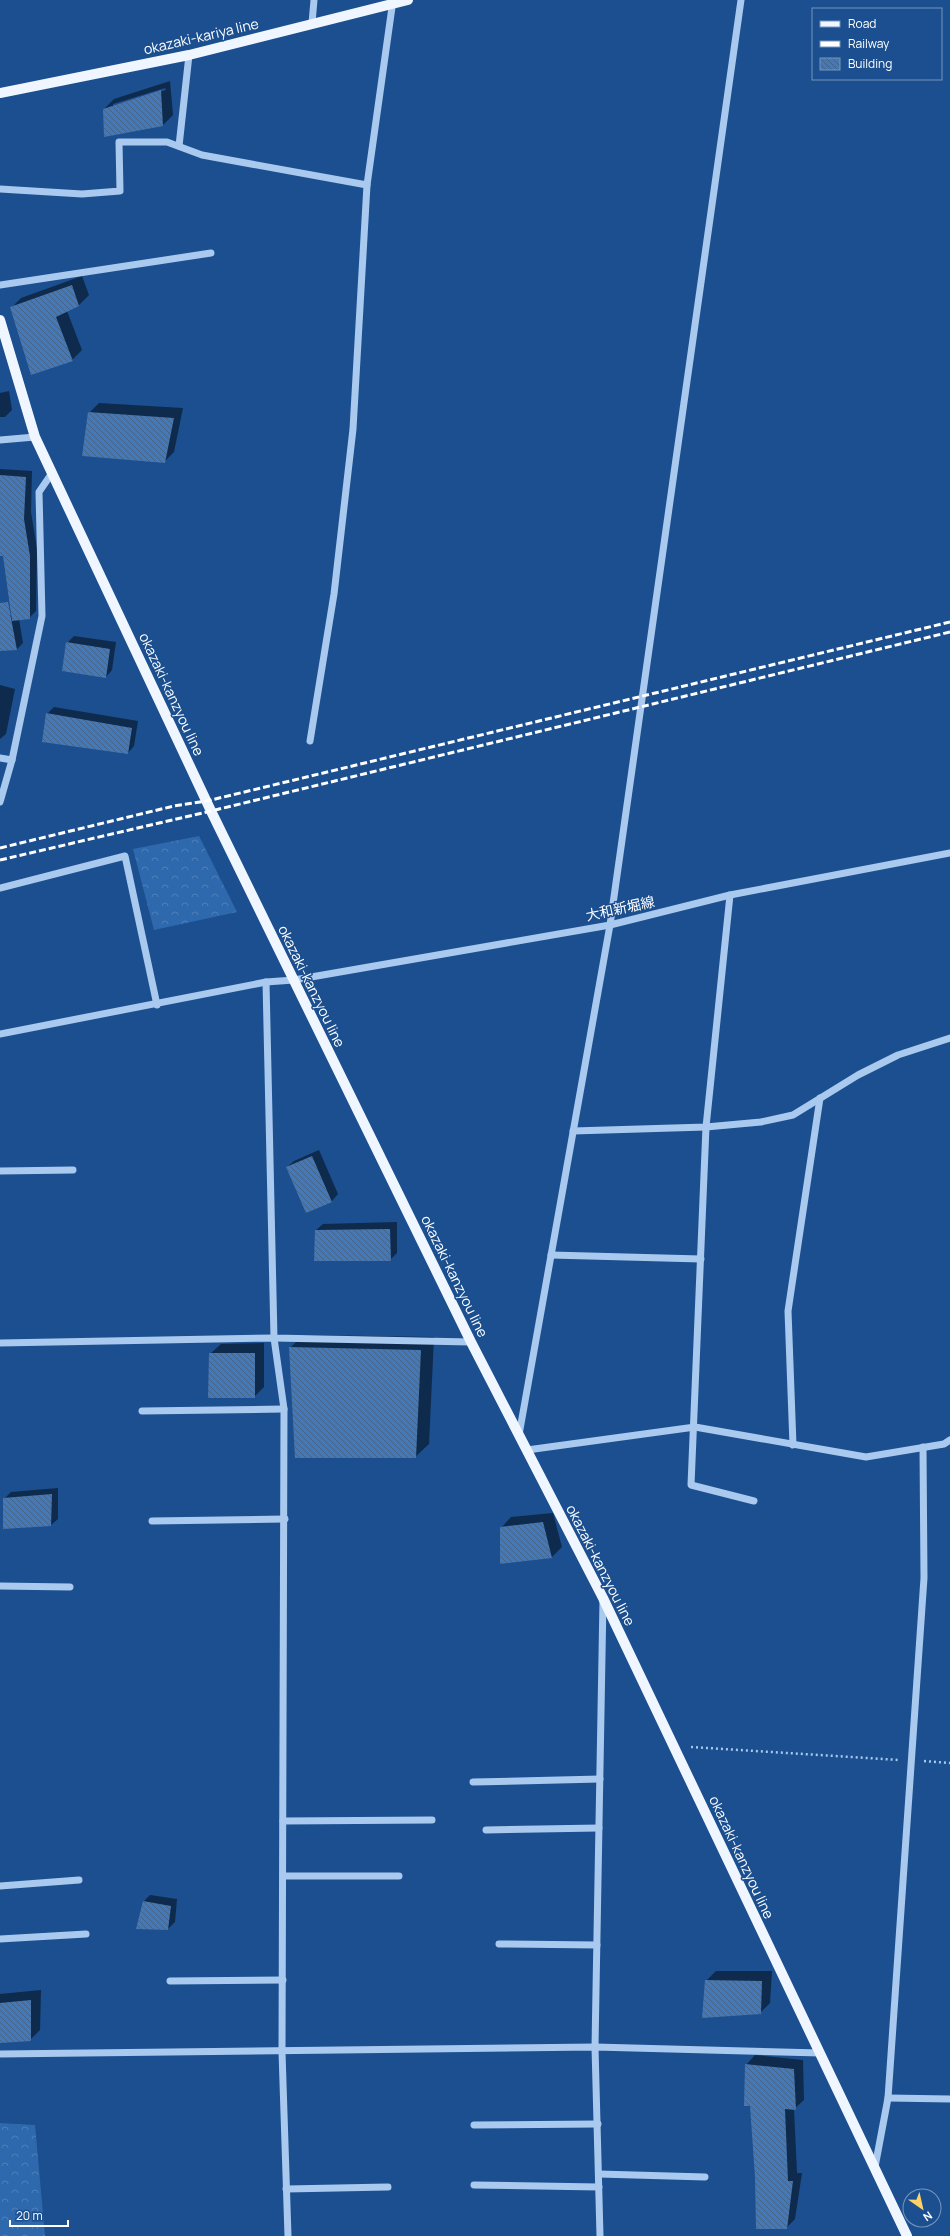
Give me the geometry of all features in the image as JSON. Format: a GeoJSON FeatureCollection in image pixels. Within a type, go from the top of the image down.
{"type":"FeatureCollection","features":[{"type":"Feature","properties":{"kind":"main road","name":"okazaki-kariya line"},"geometry":{"type":"LineString","coordinates":[[0,93],[189,55],[312,22],[392,2],[408,0]]}},
{"type":"Feature","properties":{"kind":"main road","name":"okazaki-kanzyou line"},"geometry":{"type":"LineString","coordinates":[[0,320],[35,437],[211,811],[472,1342],[603,1598],[820,2053],[874,2170],[907,2236]]}},
{"type":"Feature","properties":{"kind":"street"},"geometry":{"type":"LineString","coordinates":[[312,22],[314,0]]}},
{"type":"Feature","properties":{"kind":"street"},"geometry":{"type":"LineString","coordinates":[[519,1435],[610,925],[741,0]]}},
{"type":"Feature","properties":{"kind":"street"},"geometry":{"type":"LineString","coordinates":[[310,741],[334,594],[353,429],[367,185],[392,2]]}},
{"type":"Feature","properties":{"kind":"street"},"geometry":{"type":"LineString","coordinates":[[179,146],[189,55]]}},
{"type":"Feature","properties":{"kind":"street"},"geometry":{"type":"LineString","coordinates":[[0,190],[82,194],[120,191],[119,142],[167,142],[202,154],[367,185]]}},
{"type":"Feature","properties":{"kind":"street"},"geometry":{"type":"LineString","coordinates":[[0,285],[210,253]]}},
{"type":"Feature","properties":{"kind":"street"},"geometry":{"type":"LineString","coordinates":[[0,440],[35,437]]}},
{"type":"Feature","properties":{"kind":"street"},"geometry":{"type":"LineString","coordinates":[[0,802],[12,760],[42,616],[39,492],[52,473]]}},
{"type":"Feature","properties":{"kind":"street"},"geometry":{"type":"LineString","coordinates":[[0,758],[12,760]]}},
{"type":"Feature","properties":{"kind":"street","name":"大和新堀線"},"geometry":{"type":"LineString","coordinates":[[0,1034],[156,1005],[266,982],[294,980],[610,925],[730,895],[950,853]]}},
{"type":"Feature","properties":{"kind":"street"},"geometry":{"type":"LineString","coordinates":[[0,888],[125,856],[156,1005]]}},
{"type":"Feature","properties":{"kind":"street"},"geometry":{"type":"LineString","coordinates":[[730,895],[706,1127],[695,1427],[691,1485],[754,1501]]}},
{"type":"Feature","properties":{"kind":"street"},"geometry":{"type":"LineString","coordinates":[[266,982],[274,1338],[284,1409],[285,1519],[282,2052],[288,2236]]}},
{"type":"Feature","properties":{"kind":"street"},"geometry":{"type":"LineString","coordinates":[[573,1131],[706,1127],[761,1122],[793,1115],[858,1075],[898,1055],[950,1038]]}},
{"type":"Feature","properties":{"kind":"street"},"geometry":{"type":"LineString","coordinates":[[793,1445],[788,1311],[820,1098]]}},
{"type":"Feature","properties":{"kind":"street"},"geometry":{"type":"LineString","coordinates":[[0,1171],[73,1170]]}},
{"type":"Feature","properties":{"kind":"street"},"geometry":{"type":"LineString","coordinates":[[551,1255],[701,1259]]}},
{"type":"Feature","properties":{"kind":"street"},"geometry":{"type":"LineString","coordinates":[[0,1342],[274,1338],[472,1342]]}},
{"type":"Feature","properties":{"kind":"street"},"geometry":{"type":"LineString","coordinates":[[142,1411],[284,1409]]}},
{"type":"Feature","properties":{"kind":"street"},"geometry":{"type":"LineString","coordinates":[[527,1450],[695,1427],[866,1458],[944,1444],[950,1440]]}},
{"type":"Feature","properties":{"kind":"street"},"geometry":{"type":"LineString","coordinates":[[874,2170],[888,2098],[924,1578],[923,1447]]}},
{"type":"Feature","properties":{"kind":"street"},"geometry":{"type":"LineString","coordinates":[[152,1521],[285,1519]]}},
{"type":"Feature","properties":{"kind":"street"},"geometry":{"type":"LineString","coordinates":[[0,1586],[70,1587]]}},
{"type":"Feature","properties":{"kind":"street"},"geometry":{"type":"LineString","coordinates":[[600,2236],[595,2047],[603,1598]]}},
{"type":"Feature","properties":{"kind":"street"},"geometry":{"type":"LineString","coordinates":[[473,1782],[600,1779]]}},
{"type":"Feature","properties":{"kind":"street"},"geometry":{"type":"LineString","coordinates":[[283,1821],[432,1820]]}},
{"type":"Feature","properties":{"kind":"street"},"geometry":{"type":"LineString","coordinates":[[486,1830],[599,1828]]}},
{"type":"Feature","properties":{"kind":"street"},"geometry":{"type":"LineString","coordinates":[[283,1876],[398,1876]]}},
{"type":"Feature","properties":{"kind":"street"},"geometry":{"type":"LineString","coordinates":[[0,1886],[79,1880]]}},
{"type":"Feature","properties":{"kind":"street"},"geometry":{"type":"LineString","coordinates":[[0,1939],[86,1934]]}},
{"type":"Feature","properties":{"kind":"street"},"geometry":{"type":"LineString","coordinates":[[499,1944],[597,1945]]}},
{"type":"Feature","properties":{"kind":"street"},"geometry":{"type":"LineString","coordinates":[[170,1981],[282,1980]]}},
{"type":"Feature","properties":{"kind":"street"},"geometry":{"type":"LineString","coordinates":[[0,2054],[282,2052],[595,2047],[820,2053]]}},
{"type":"Feature","properties":{"kind":"street"},"geometry":{"type":"LineString","coordinates":[[888,2098],[950,2099]]}},
{"type":"Feature","properties":{"kind":"street"},"geometry":{"type":"LineString","coordinates":[[474,2125],[598,2124]]}},
{"type":"Feature","properties":{"kind":"street"},"geometry":{"type":"LineString","coordinates":[[599,2174],[705,2177]]}},
{"type":"Feature","properties":{"kind":"street"},"geometry":{"type":"LineString","coordinates":[[474,2185],[598,2187]]}},
{"type":"Feature","properties":{"kind":"street"},"geometry":{"type":"LineString","coordinates":[[286,2189],[388,2187]]}},
{"type":"Feature","properties":{"kind":"path"},"geometry":{"type":"LineString","coordinates":[[674,1747],[903,1760]]}},
{"type":"Feature","properties":{"kind":"path"},"geometry":{"type":"LineString","coordinates":[[919,1761],[950,1763]]}},
{"type":"Feature","properties":{"kind":"green space"},"geometry":{"type":"Polygon","coordinates":[[[199,836],[237,912],[154,930],[133,849],[199,836]]]}},
{"type":"Feature","properties":{"kind":"green space"},"geometry":{"type":"Polygon","coordinates":[[[0,2123],[35,2125],[45,2236],[0,2236],[0,2123]]]}},
{"type":"Feature","properties":{"kind":"building"},"geometry":{"type":"Polygon","coordinates":[[[161,90],[163,126],[104,137],[103,109],[161,90]]]}},
{"type":"Feature","properties":{"kind":"building"},"geometry":{"type":"Polygon","coordinates":[[[72,285],[79,306],[56,317],[73,361],[31,375],[10,307],[72,285]]]}},
{"type":"Feature","properties":{"kind":"building"},"geometry":{"type":"Polygon","coordinates":[[[88,412],[174,418],[165,463],[82,456],[88,412]]]}},
{"type":"Feature","properties":{"kind":"building"},"geometry":{"type":"Polygon","coordinates":[[[0,475],[26,477],[24,519],[30,556],[30,619],[12,621],[3,556],[0,556],[0,475]]]}},
{"type":"Feature","properties":{"kind":"building"},"geometry":{"type":"Polygon","coordinates":[[[8,602],[17,650],[0,651],[0,603],[8,602]]]}},
{"type":"Feature","properties":{"kind":"building"},"geometry":{"type":"Polygon","coordinates":[[[66,642],[110,649],[106,678],[62,671],[66,642]]]}},
{"type":"Feature","properties":{"kind":"building"},"geometry":{"type":"Polygon","coordinates":[[[46,713],[132,728],[128,754],[42,742],[46,713]]]}},
{"type":"Feature","properties":{"kind":"building"},"geometry":{"type":"Polygon","coordinates":[[[312,1156],[332,1202],[306,1213],[286,1167],[312,1156]]]}},
{"type":"Feature","properties":{"kind":"building"},"geometry":{"type":"Polygon","coordinates":[[[390,1229],[391,1261],[314,1261],[315,1230],[390,1229]]]}},
{"type":"Feature","properties":{"kind":"building"},"geometry":{"type":"Polygon","coordinates":[[[289,1347],[421,1350],[416,1458],[295,1458],[289,1347]]]}},
{"type":"Feature","properties":{"kind":"building"},"geometry":{"type":"Polygon","coordinates":[[[209,1353],[255,1353],[255,1398],[208,1398],[209,1353]]]}},
{"type":"Feature","properties":{"kind":"building"},"geometry":{"type":"Polygon","coordinates":[[[52,1494],[51,1526],[3,1529],[3,1498],[52,1494]]]}},
{"type":"Feature","properties":{"kind":"building"},"geometry":{"type":"Polygon","coordinates":[[[543,1522],[552,1558],[500,1564],[500,1527],[543,1522]]]}},
{"type":"Feature","properties":{"kind":"building"},"geometry":{"type":"Polygon","coordinates":[[[143,1901],[171,1906],[168,1930],[136,1929],[143,1901]]]}},
{"type":"Feature","properties":{"kind":"building"},"geometry":{"type":"Polygon","coordinates":[[[705,1980],[762,1981],[761,2014],[702,2018],[705,1980]]]}},
{"type":"Feature","properties":{"kind":"building"},"geometry":{"type":"Polygon","coordinates":[[[31,2000],[31,2041],[0,2043],[0,2003],[31,2000]]]}},
{"type":"Feature","properties":{"kind":"building"},"geometry":{"type":"Polygon","coordinates":[[[745,2064],[794,2069],[796,2110],[785,2109],[788,2181],[793,2181],[787,2229],[756,2229],[755,2177],[750,2106],[744,2106],[745,2064]]]}},
{"type":"Feature","properties":{"kind":"railway"},"geometry":{"type":"LineString","coordinates":[[0,848],[174,806],[207,801],[950,622]]}},
{"type":"Feature","properties":{"kind":"railway"},"geometry":{"type":"LineString","coordinates":[[0,860],[211,811],[950,632]]}}]}
